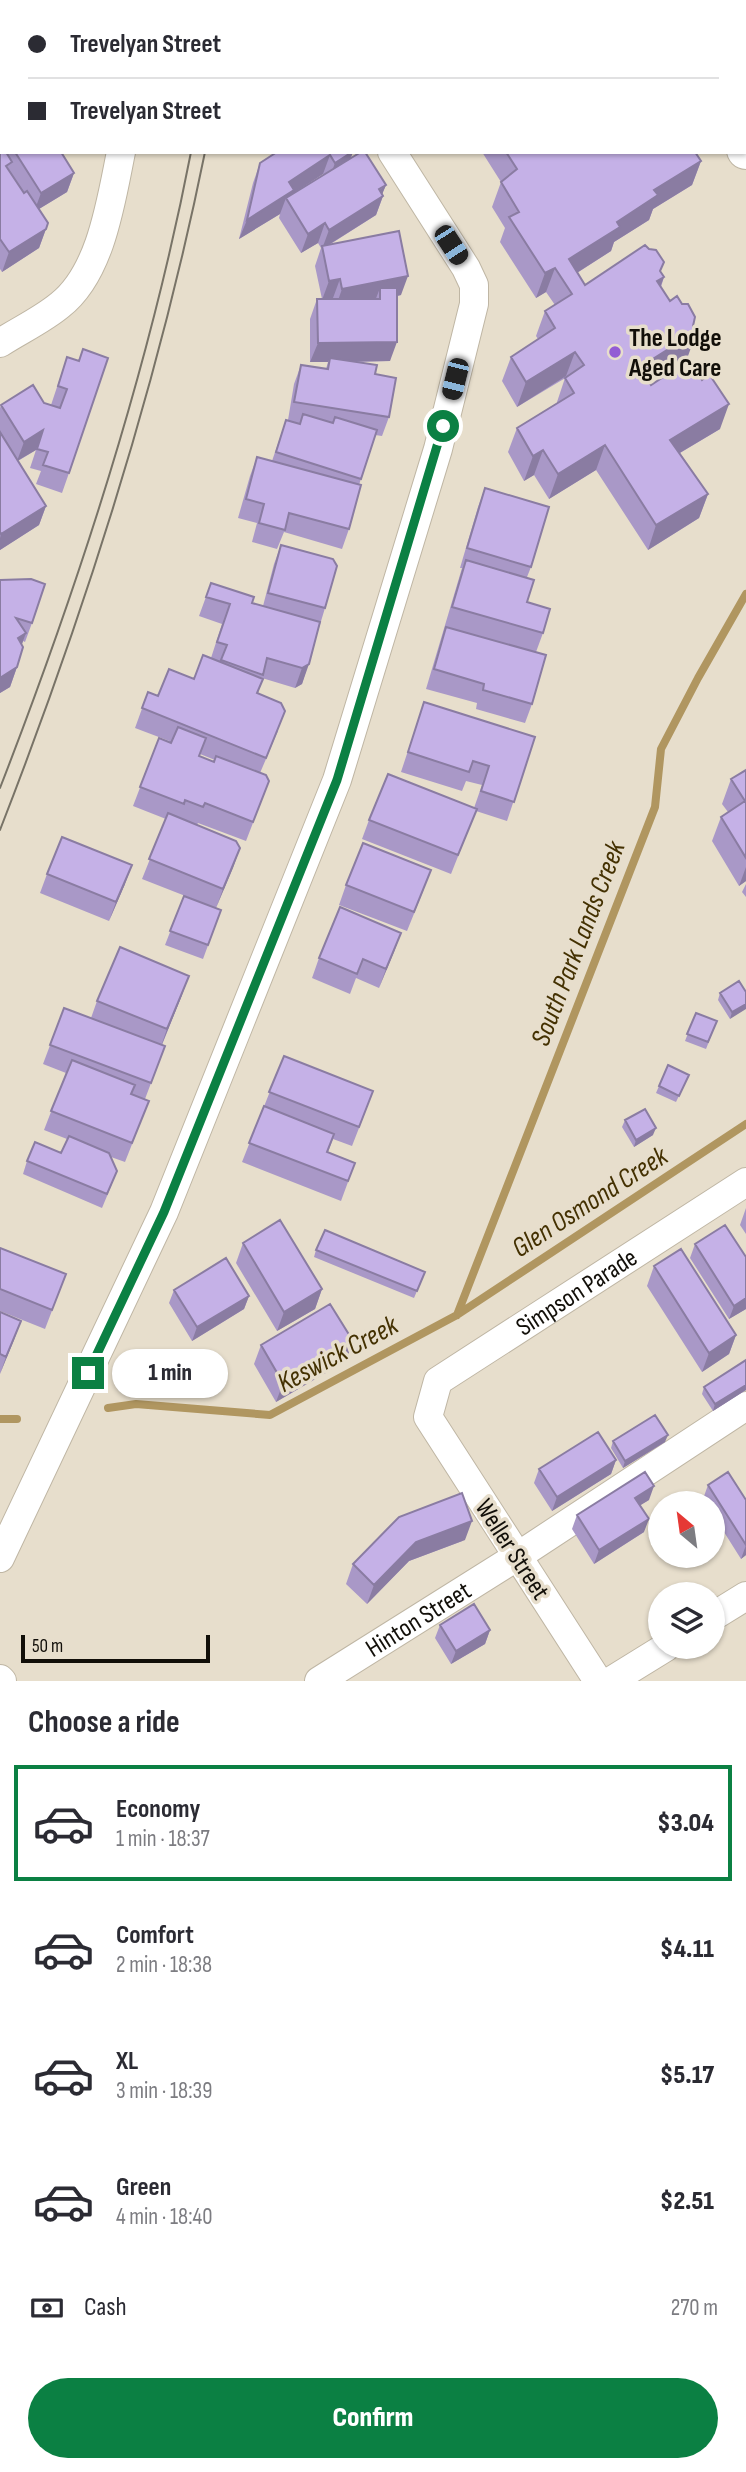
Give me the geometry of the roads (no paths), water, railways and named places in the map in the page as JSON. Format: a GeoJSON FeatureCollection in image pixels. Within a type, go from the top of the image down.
{"type":"FeatureCollection","features":[{"type":"Feature","properties":{"kind":"street"},"geometry":{"type":"LineString","coordinates":[[0,343],[61,305],[87,272],[109,213],[121,154]]}},
{"type":"Feature","properties":{"kind":"street"},"geometry":{"type":"LineString","coordinates":[[0,1558],[164,1212],[337,780],[441,436],[474,304],[474,285],[466,268],[393,154]]}},
{"type":"Feature","properties":{"kind":"street","name":"Simpson Parade"},"geometry":{"type":"LineString","coordinates":[[428,1417],[438,1381],[746,1182]]}},
{"type":"Feature","properties":{"kind":"street","name":"Hinton Street"},"geometry":{"type":"LineString","coordinates":[[319,1681],[518,1556],[746,1406]]}},
{"type":"Feature","properties":{"kind":"street","name":"Weller Street"},"geometry":{"type":"LineString","coordinates":[[428,1417],[598,1681]]}},
{"type":"Feature","properties":{"kind":"street"},"geometry":{"type":"LineString","coordinates":[[725,1609],[746,1596]]}},
{"type":"Feature","properties":{"kind":"street"},"geometry":{"type":"LineString","coordinates":[[611,1681],[648,1658]]}},
{"type":"Feature","properties":{"kind":"waterway","name":"South Park Lands Creek"},"geometry":{"type":"LineString","coordinates":[[457,1315],[655,807],[661,749],[746,594]]}},
{"type":"Feature","properties":{"kind":"waterway","name":"Keswick Creek"},"geometry":{"type":"LineString","coordinates":[[108,1408],[136,1404],[270,1415],[457,1315],[746,1124]]}},
{"type":"Feature","properties":{"kind":"waterway","name":"Keswick Creek"},"geometry":{"type":"LineString","coordinates":[[0,1419],[17,1419]]}},
{"type":"Feature","properties":{"kind":"tram line"},"geometry":{"type":"LineString","coordinates":[[0,788],[58,632],[110,474],[155,314],[191,154]]}},
{"type":"Feature","properties":{"kind":"tram line"},"geometry":{"type":"LineString","coordinates":[[0,830],[62,663],[117,495],[165,325],[205,154]]}},
{"type":"Feature","properties":{"kind":"place","name":"The Lodge Aged Care"},"geometry":{"type":"Point","coordinates":[615,352]}},
{"type":"Feature","properties":{"kind":"water label","name":"Glen Osmond Creek"},"geometry":{"type":"Point","coordinates":[589,1201]}}]}
